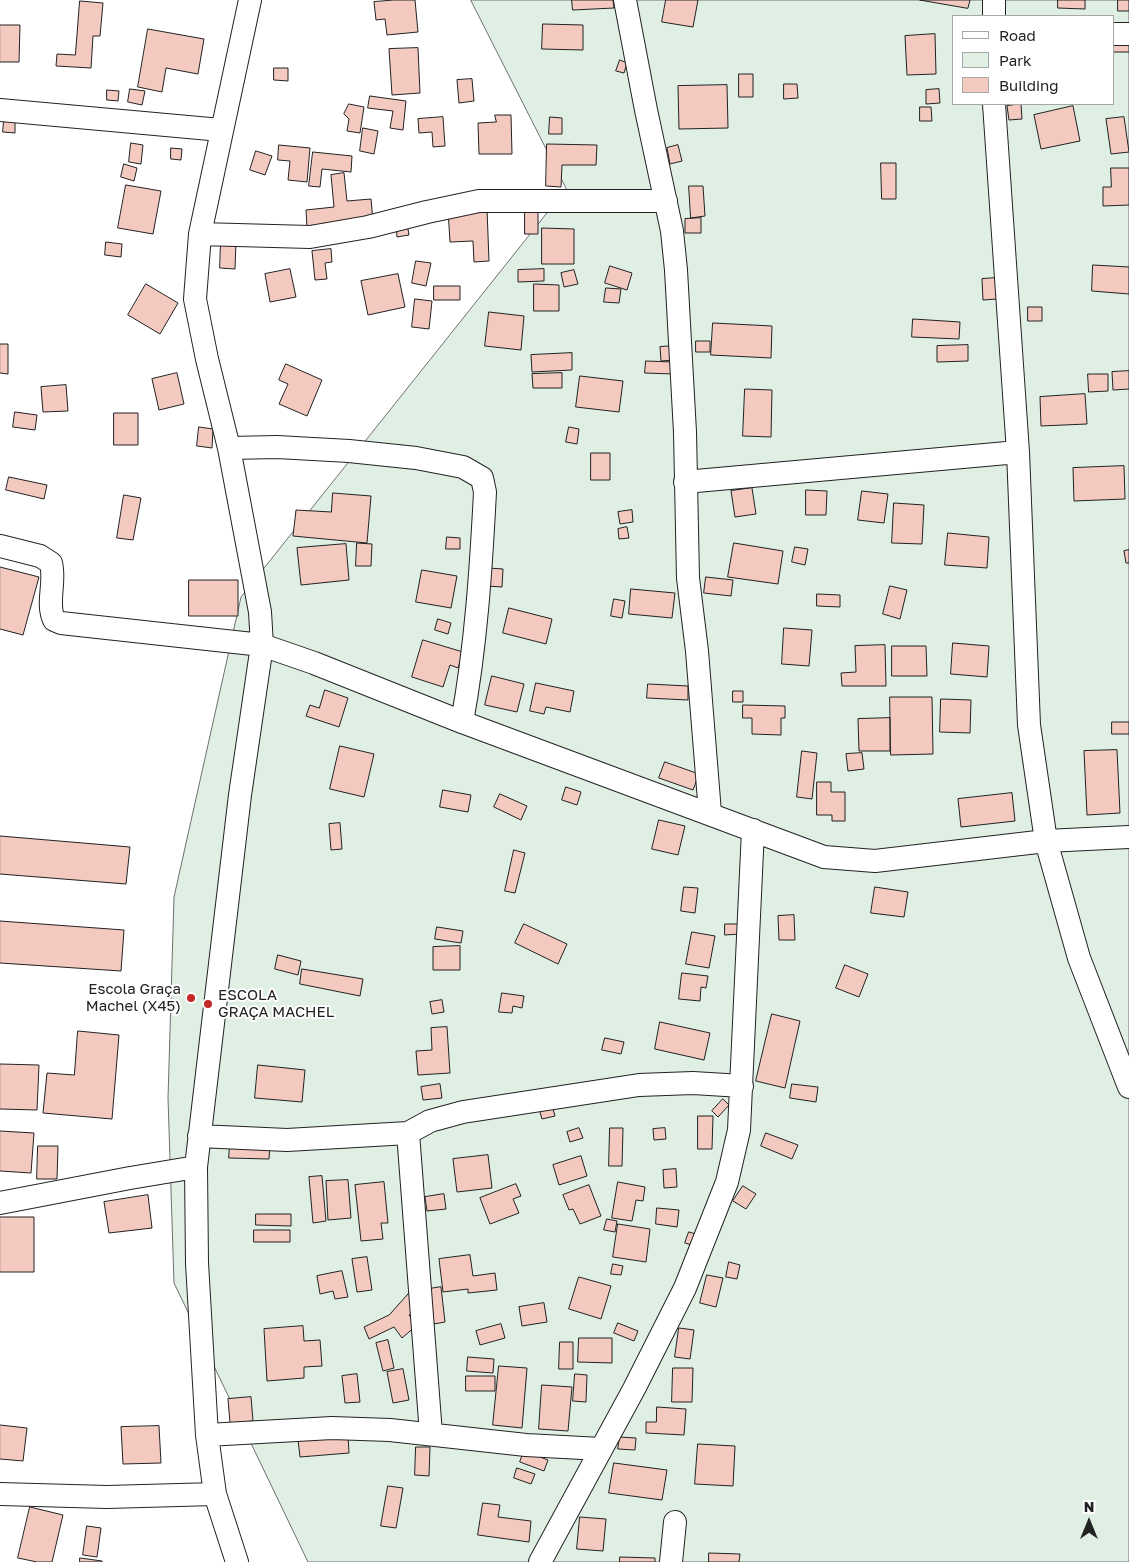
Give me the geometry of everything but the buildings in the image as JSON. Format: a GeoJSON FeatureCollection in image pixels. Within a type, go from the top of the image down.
{"type":"FeatureCollection","features":[{"type":"Feature","properties":{"kind":"street"},"geometry":{"type":"LineString","coordinates":[[236,1562],[215,1494],[207,1435],[197,1263],[196,1167],[240,795],[262,645],[260,612],[229,448],[207,359],[196,299],[200,234],[250,0]]}},
{"type":"Feature","properties":{"kind":"street"},"geometry":{"type":"LineString","coordinates":[[625,0],[672,231],[685,432],[688,578],[697,651],[710,813]]}},
{"type":"Feature","properties":{"kind":"street"},"geometry":{"type":"LineString","coordinates":[[994,0],[994,15]]}},
{"type":"Feature","properties":{"kind":"street"},"geometry":{"type":"LineString","coordinates":[[1114,34],[1129,34]]}},
{"type":"Feature","properties":{"kind":"street"},"geometry":{"type":"LineString","coordinates":[[994,105],[1018,452],[1029,725],[1046,841],[1078,958],[1129,1086]]}},
{"type":"Feature","properties":{"kind":"street"},"geometry":{"type":"LineString","coordinates":[[0,110],[221,130]]}},
{"type":"Feature","properties":{"kind":"street"},"geometry":{"type":"LineString","coordinates":[[200,234],[310,237],[368,227],[479,201],[666,201]]}},
{"type":"Feature","properties":{"kind":"street"},"geometry":{"type":"LineString","coordinates":[[229,448],[277,447],[416,458],[463,467],[482,478],[485,492],[480,589],[471,671],[462,722]]}},
{"type":"Feature","properties":{"kind":"street"},"geometry":{"type":"LineString","coordinates":[[685,482],[1018,452]]}},
{"type":"Feature","properties":{"kind":"street"},"geometry":{"type":"LineString","coordinates":[[0,546],[40,556],[51,563],[53,573],[50,613],[54,620],[61,623],[262,645],[314,663],[462,722],[824,857],[875,861],[1046,841],[1129,837]]}},
{"type":"Feature","properties":{"kind":"street"},"geometry":{"type":"LineString","coordinates":[[540,1562],[601,1450],[685,1288],[727,1182],[739,1130],[743,1019],[754,830]]}},
{"type":"Feature","properties":{"kind":"street"},"geometry":{"type":"LineString","coordinates":[[199,1136],[287,1140],[408,1133],[430,1121],[463,1112],[638,1085],[693,1083],[742,1086]]}},
{"type":"Feature","properties":{"kind":"street"},"geometry":{"type":"LineString","coordinates":[[408,1133],[431,1434]]}},
{"type":"Feature","properties":{"kind":"street"},"geometry":{"type":"LineString","coordinates":[[0,1203],[196,1167]]}},
{"type":"Feature","properties":{"kind":"street"},"geometry":{"type":"LineString","coordinates":[[207,1435],[332,1428],[390,1430],[601,1450]]}},
{"type":"Feature","properties":{"kind":"street"},"geometry":{"type":"LineString","coordinates":[[0,1494],[107,1497],[215,1494]]}},
{"type":"Feature","properties":{"kind":"street"},"geometry":{"type":"LineString","coordinates":[[671,1562],[675,1522]]}},
{"type":"Feature","properties":{"kind":"green space"},"geometry":{"type":"Polygon","coordinates":[[[471,0],[1129,0],[1129,1562],[308,1562],[174,1283],[168,1098],[174,897],[241,597],[566,189],[471,0]]]}},
{"type":"Feature","properties":{"kind":"place","name":"Escola Graça Machel (X45)"},"geometry":{"type":"Point","coordinates":[191,998]}},
{"type":"Feature","properties":{"kind":"place","name":"ESCOLA GRAÇA MACHEL"},"geometry":{"type":"Point","coordinates":[208,1004]}}]}
